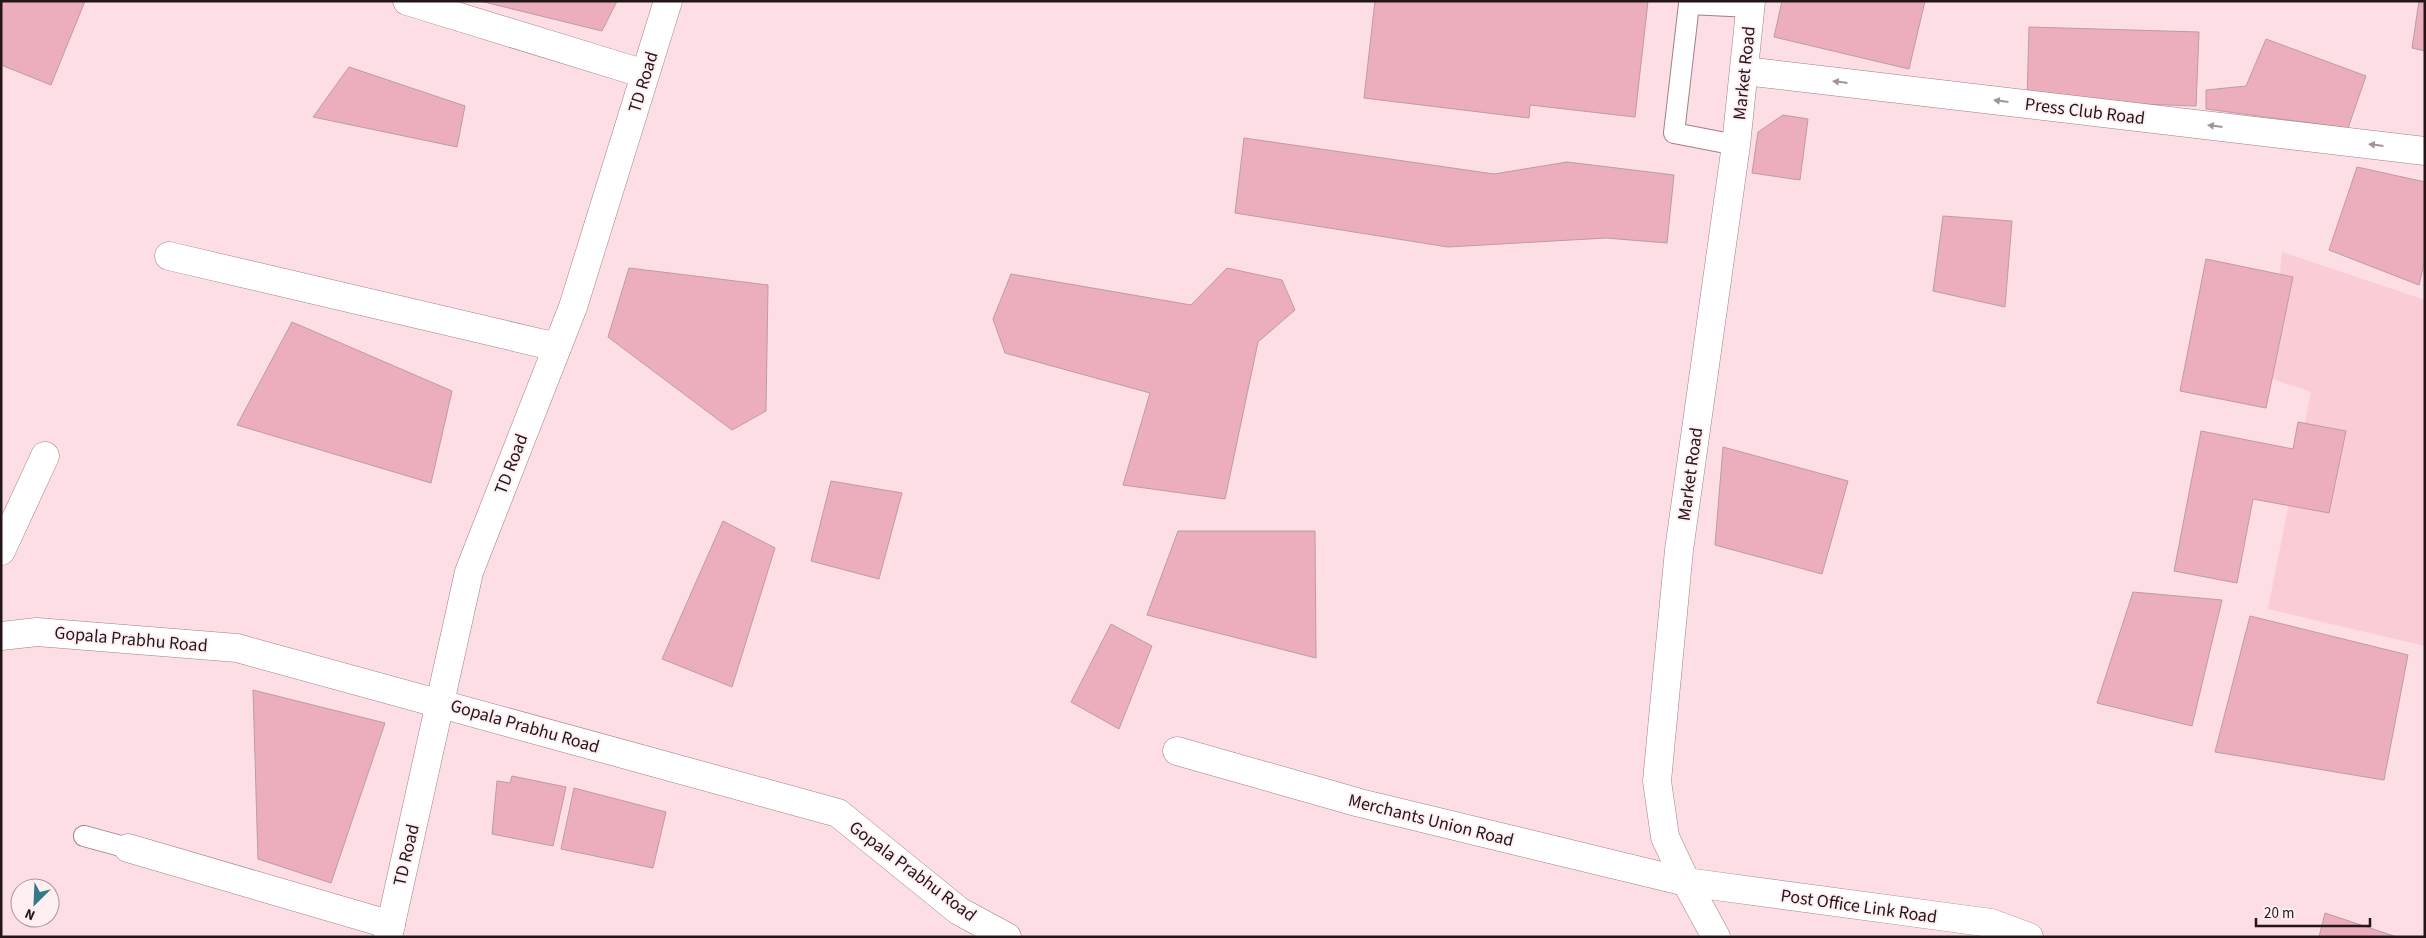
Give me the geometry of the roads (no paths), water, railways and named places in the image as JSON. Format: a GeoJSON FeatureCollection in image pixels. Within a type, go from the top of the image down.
{"type":"FeatureCollection","features":[{"type":"Feature","properties":{"kind":"street"},"geometry":{"type":"LineString","coordinates":[[407,1],[645,74]]}},
{"type":"Feature","properties":{"kind":"street","name":"TD Road"},"geometry":{"type":"LineString","coordinates":[[389,931],[469,572],[573,307],[668,1]]}},
{"type":"Feature","properties":{"kind":"street","name":"Market Road"},"geometry":{"type":"LineString","coordinates":[[1716,937],[1686,882],[1665,837],[1657,781],[1679,550],[1736,145],[1751,4]]}},
{"type":"Feature","properties":{"kind":"street","name":"Press Club Road"},"geometry":{"type":"LineString","coordinates":[[1745,70],[2425,151]]}},
{"type":"Feature","properties":{"kind":"street"},"geometry":{"type":"LineString","coordinates":[[170,256],[557,347]]}},
{"type":"Feature","properties":{"kind":"street"},"geometry":{"type":"LineString","coordinates":[[1,551],[45,456]]}},
{"type":"Feature","properties":{"kind":"street","name":"Gopala Prabhu Road"},"geometry":{"type":"LineString","coordinates":[[1,636],[37,632],[237,648],[441,702],[838,813],[959,911],[1006,937]]}},
{"type":"Feature","properties":{"kind":"street","name":"Merchants Union Road"},"geometry":{"type":"LineString","coordinates":[[1178,751],[1360,803],[1686,882]]}},
{"type":"Feature","properties":{"kind":"street"},"geometry":{"type":"LineString","coordinates":[[128,848],[389,931]]}},
{"type":"Feature","properties":{"kind":"street","name":"Post Office Link Road"},"geometry":{"type":"LineString","coordinates":[[1686,882],[1991,923],[2029,937]]}},
{"type":"Feature","properties":{"kind":"lane"},"geometry":{"type":"LineString","coordinates":[[1736,145],[1674,133],[1689,4],[1751,4]]}},
{"type":"Feature","properties":{"kind":"lane"},"geometry":{"type":"LineString","coordinates":[[84,836],[128,848]]}}]}
